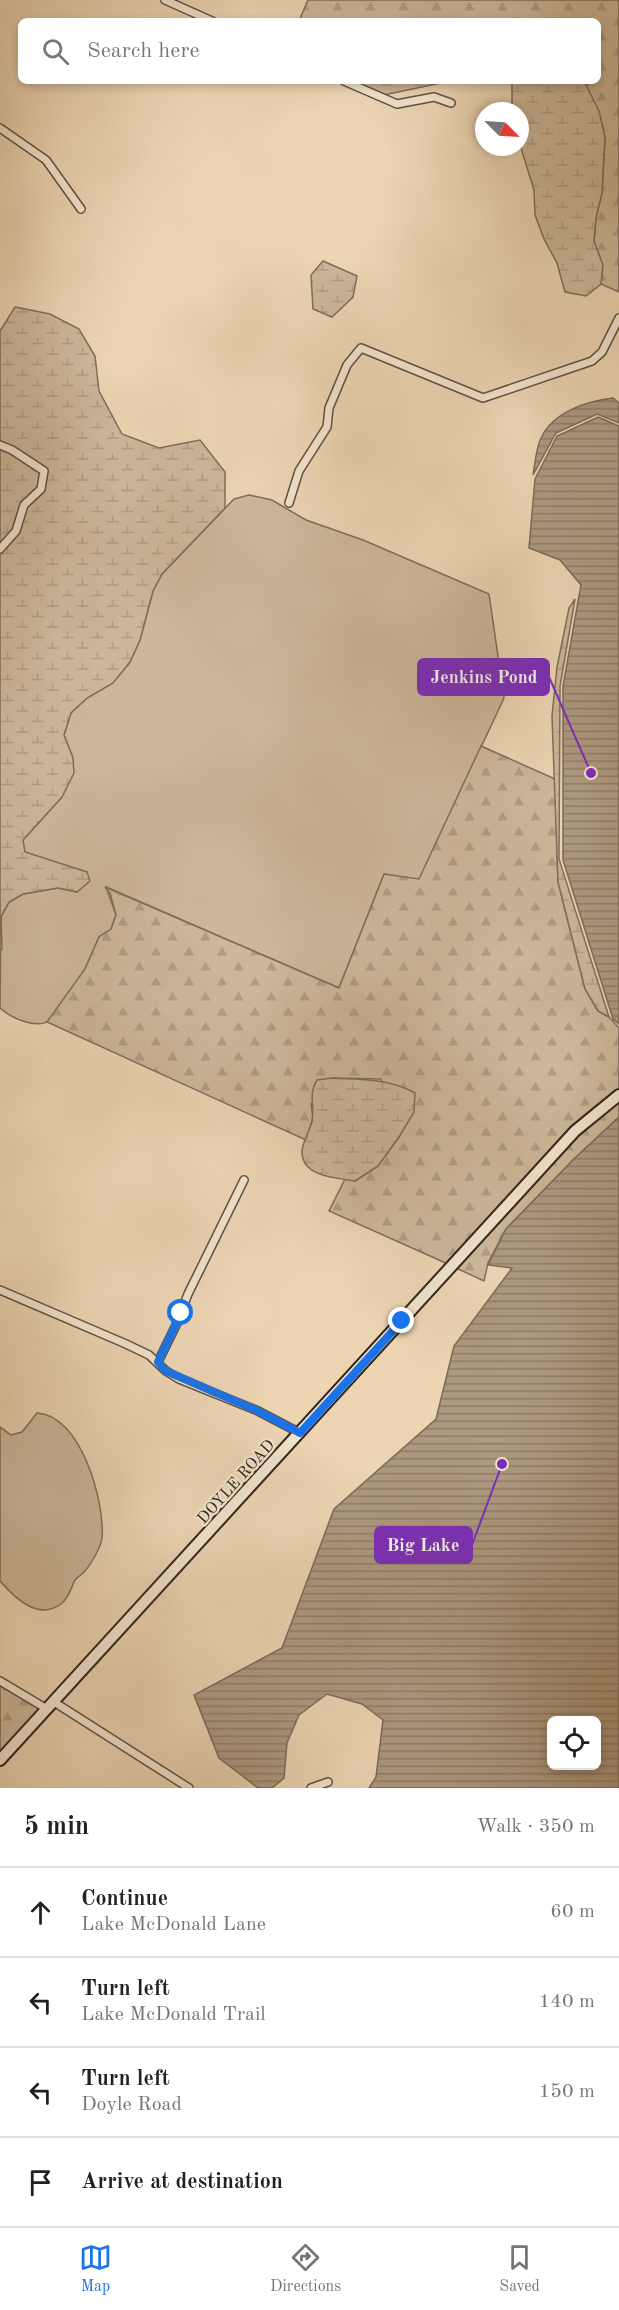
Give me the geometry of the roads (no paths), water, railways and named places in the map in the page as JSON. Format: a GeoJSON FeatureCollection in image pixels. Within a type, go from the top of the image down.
{"type":"FeatureCollection","features":[{"type":"Feature","properties":{"kind":"main road","name":"DOYLE ROAD"},"geometry":{"type":"LineString","coordinates":[[0,1760],[575,1131],[619,1095]]}},
{"type":"Feature","properties":{"kind":"street"},"geometry":{"type":"LineString","coordinates":[[165,0],[205,18]]}},
{"type":"Feature","properties":{"kind":"street"},"geometry":{"type":"LineString","coordinates":[[352,84],[397,104],[434,97],[451,103]]}},
{"type":"Feature","properties":{"kind":"street"},"geometry":{"type":"LineString","coordinates":[[0,128],[46,160],[81,209]]}},
{"type":"Feature","properties":{"kind":"street"},"geometry":{"type":"LineString","coordinates":[[288,503],[299,471],[327,427],[329,408],[347,365],[361,348],[483,398],[592,361],[602,352],[619,318]]}},
{"type":"Feature","properties":{"kind":"street"},"geometry":{"type":"LineString","coordinates":[[0,445],[12,450],[44,471],[41,489],[24,505],[16,531],[0,549]]}},
{"type":"Feature","properties":{"kind":"street"},"geometry":{"type":"LineString","coordinates":[[158,1362],[188,1294],[244,1180]]}},
{"type":"Feature","properties":{"kind":"street"},"geometry":{"type":"LineString","coordinates":[[0,1290],[126,1344],[158,1362],[166,1371],[179,1378],[258,1411],[300,1433]]}},
{"type":"Feature","properties":{"kind":"street"},"geometry":{"type":"LineString","coordinates":[[0,1681],[51,1705],[189,1788]]}},
{"type":"Feature","properties":{"kind":"street"},"geometry":{"type":"LineString","coordinates":[[311,1788],[328,1782]]}},
{"type":"Feature","properties":{"kind":"place","name":"Jenkins Pond"},"geometry":{"type":"Point","coordinates":[591,773]}},
{"type":"Feature","properties":{"kind":"place","name":"Big Lake"},"geometry":{"type":"Point","coordinates":[502,1464]}}]}
